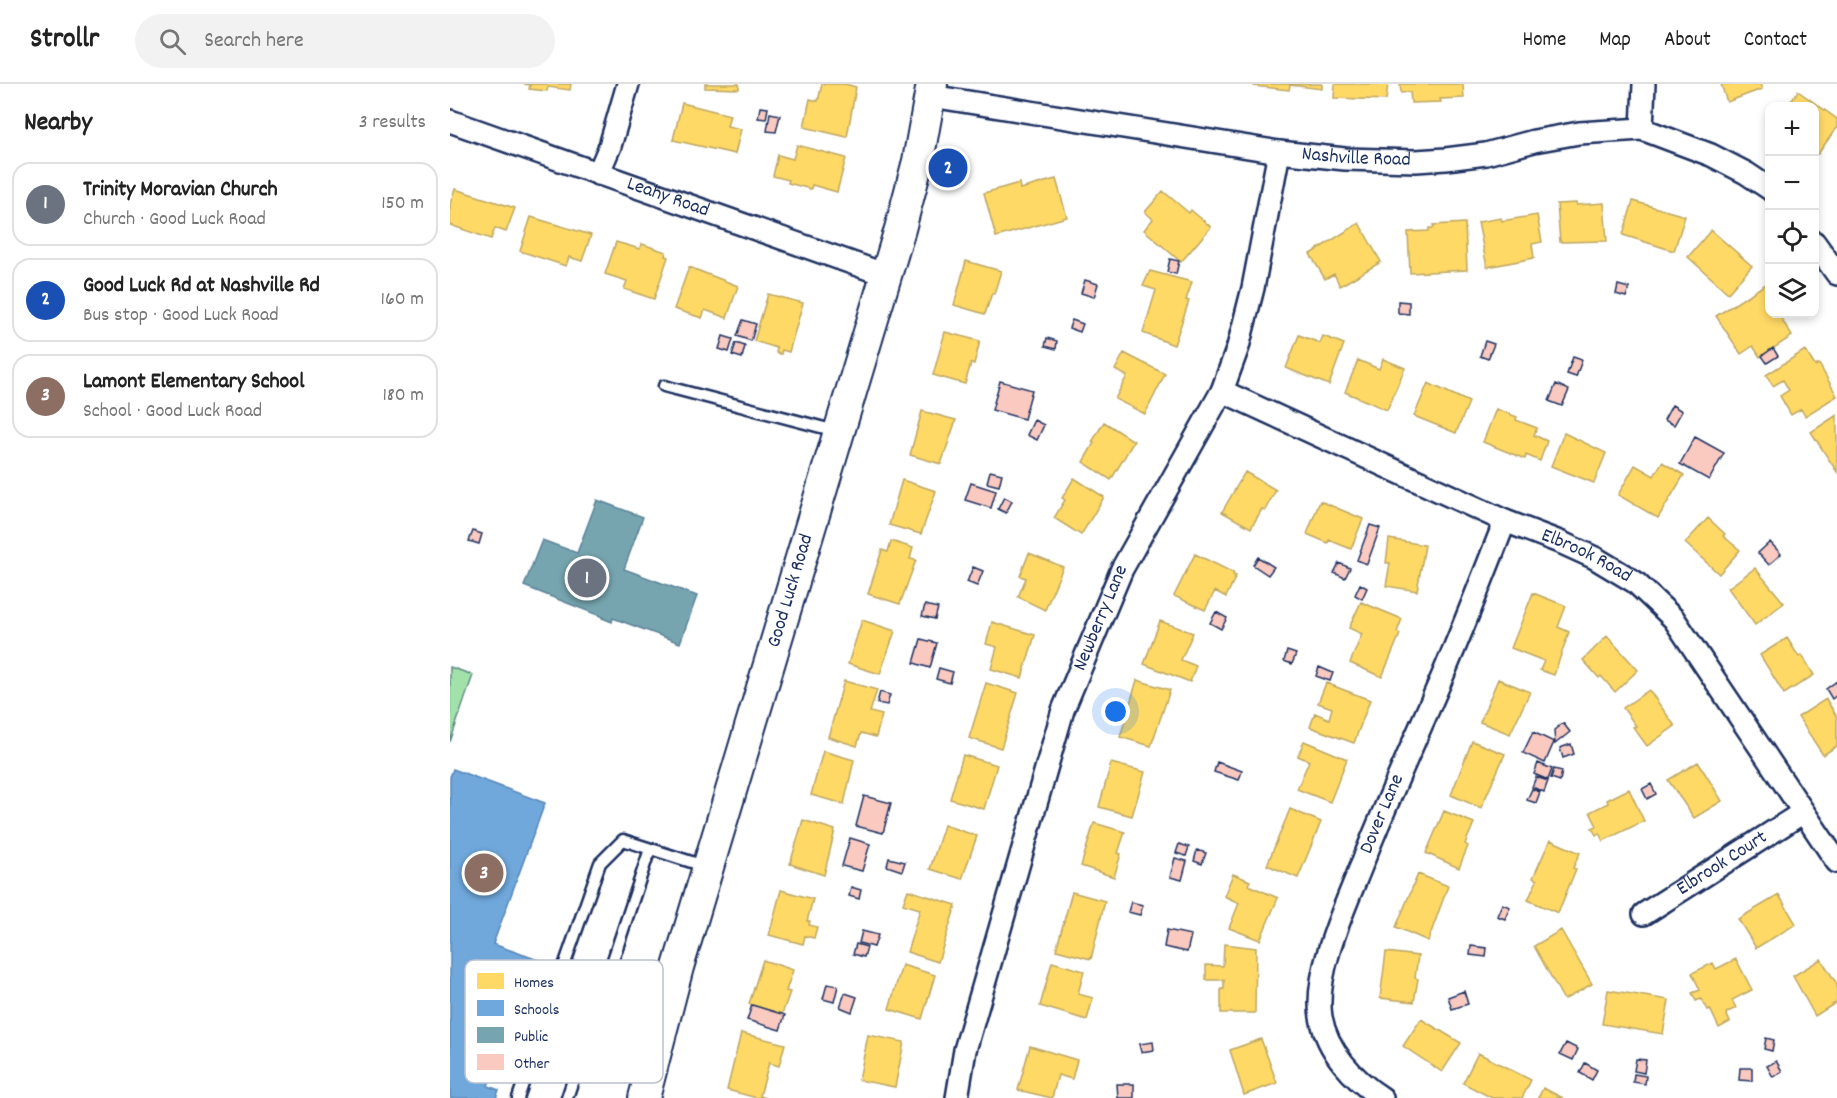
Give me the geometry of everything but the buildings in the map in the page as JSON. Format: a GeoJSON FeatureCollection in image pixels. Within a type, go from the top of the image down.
{"type":"FeatureCollection","features":[{"type":"Feature","properties":{"kind":"main road","name":"Good Luck Road"},"geometry":{"type":"LineString","coordinates":[[663,1025],[678,967],[886,275],[918,161],[932,90]]}},
{"type":"Feature","properties":{"kind":"main road","name":"Good Luck Road"},"geometry":{"type":"LineString","coordinates":[[644,1098],[648,1083]]}},
{"type":"Feature","properties":{"kind":"street"},"geometry":{"type":"LineString","coordinates":[[598,174],[610,146],[628,84]]}},
{"type":"Feature","properties":{"kind":"street"},"geometry":{"type":"LineString","coordinates":[[1642,129],[1644,84]]}},
{"type":"Feature","properties":{"kind":"street","name":"Nashville Road"},"geometry":{"type":"LineString","coordinates":[[932,90],[1279,152],[1345,159],[1416,161],[1446,159],[1486,154],[1534,141],[1579,133],[1642,129],[1711,155],[1765,186]]}},
{"type":"Feature","properties":{"kind":"street","name":"Leahy Road"},"geometry":{"type":"LineString","coordinates":[[450,122],[886,275]]}},
{"type":"Feature","properties":{"kind":"street","name":"Newberry Lane"},"geometry":{"type":"LineString","coordinates":[[957,1098],[965,1050],[1063,710],[1122,569],[1222,392],[1238,347],[1253,288],[1279,152]]}},
{"type":"Feature","properties":{"kind":"street"},"geometry":{"type":"LineString","coordinates":[[1819,248],[1837,274]]}},
{"type":"Feature","properties":{"kind":"street","name":"Elbrook Road"},"geometry":{"type":"LineString","coordinates":[[1222,392],[1505,521],[1562,543],[1594,558],[1635,582],[1674,619],[1837,862]]}},
{"type":"Feature","properties":{"kind":"street","name":"Dover Lane"},"geometry":{"type":"LineString","coordinates":[[1382,1098],[1352,1074],[1332,1046],[1321,1016],[1321,989],[1346,902],[1443,676],[1505,521]]}},
{"type":"Feature","properties":{"kind":"street","name":"Elbrook Court"},"geometry":{"type":"LineString","coordinates":[[1644,914],[1802,813]]}},
{"type":"Feature","properties":{"kind":"lane"},"geometry":{"type":"LineString","coordinates":[[664,386],[840,432]]}},
{"type":"Feature","properties":{"kind":"lane"},"geometry":{"type":"LineString","coordinates":[[566,960],[600,863],[623,840],[708,867]]}},
{"type":"Feature","properties":{"kind":"lane"},"geometry":{"type":"LineString","coordinates":[[613,960],[650,849]]}},
{"type":"Feature","properties":{"kind":"lane"},"geometry":{"type":"LineString","coordinates":[[518,1098],[523,1083]]}},
{"type":"Feature","properties":{"kind":"lane"},"geometry":{"type":"LineString","coordinates":[[567,1098],[572,1083]]}},
{"type":"Feature","properties":{"kind":"green space"},"geometry":{"type":"Polygon","coordinates":[[[450,667],[473,675],[450,742],[450,667]]]}},
{"type":"Feature","properties":{"kind":"place","name":"Good Luck Rd at Nashville Rd"},"geometry":{"type":"Point","coordinates":[948,168]}},
{"type":"Feature","properties":{"kind":"place","name":"Trinity Moravian Church"},"geometry":{"type":"Point","coordinates":[587,578]}},
{"type":"Feature","properties":{"kind":"place","name":"Lamont Elementary School"},"geometry":{"type":"Point","coordinates":[484,873]}}]}
